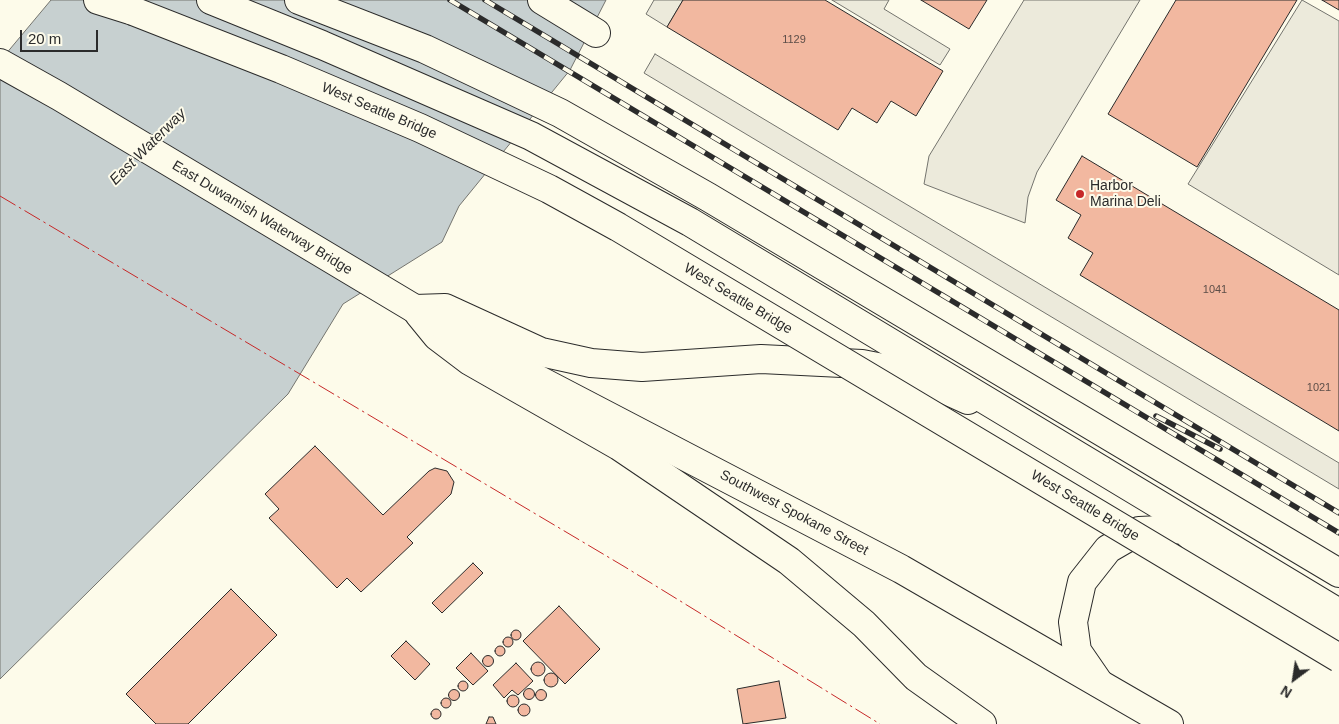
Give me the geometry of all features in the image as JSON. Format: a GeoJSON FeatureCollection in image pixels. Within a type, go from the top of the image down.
{"type":"FeatureCollection","features":[{"type":"Feature","properties":{"kind":"main road"},"geometry":{"type":"LineString","coordinates":[[98,0],[134,11]]}},
{"type":"Feature","properties":{"kind":"main road","name":"West Seattle Bridge"},"geometry":{"type":"LineString","coordinates":[[105,0],[281,69],[411,124],[549,189],[618,227],[1339,658]]}},
{"type":"Feature","properties":{"kind":"main road"},"geometry":{"type":"LineString","coordinates":[[211,0],[322,45],[531,136],[690,222],[1339,613]]}},
{"type":"Feature","properties":{"kind":"main road"},"geometry":{"type":"LineString","coordinates":[[299,0],[424,49],[560,113],[708,197],[1339,573]]}},
{"type":"Feature","properties":{"kind":"main road"},"geometry":{"type":"LineString","coordinates":[[542,0],[596,33]]}},
{"type":"Feature","properties":{"kind":"main road","name":"East Duwamish Waterway Bridge"},"geometry":{"type":"LineString","coordinates":[[2,63],[415,309]]}},
{"type":"Feature","properties":{"kind":"main road"},"geometry":{"type":"LineString","coordinates":[[415,309],[445,308],[541,352],[591,363],[642,367],[761,359],[862,364],[908,373],[970,401],[1339,621]]}},
{"type":"Feature","properties":{"kind":"main road"},"geometry":{"type":"LineString","coordinates":[[415,309],[437,336],[470,361],[619,446],[788,561],[864,624],[916,677],[982,724]]}},
{"type":"Feature","properties":{"kind":"main road","name":"Southwest Spokane Street"},"geometry":{"type":"LineString","coordinates":[[415,309],[535,378],[901,569],[1169,724]]}},
{"type":"Feature","properties":{"kind":"main road"},"geometry":{"type":"LineString","coordinates":[[1099,683],[1078,651],[1073,622],[1082,582],[1108,549],[1139,531],[1183,529],[1239,579],[1339,640]]}},
{"type":"Feature","properties":{"kind":"shaded area"},"geometry":{"type":"Polygon","coordinates":[[[654,0],[683,0],[667,27],[646,14],[654,0]]]}},
{"type":"Feature","properties":{"kind":"shaded area"},"geometry":{"type":"Polygon","coordinates":[[[832,0],[889,0],[884,9],[950,49],[940,65],[832,0]]]}},
{"type":"Feature","properties":{"kind":"shaded area"},"geometry":{"type":"Polygon","coordinates":[[[1024,0],[1140,0],[1037,172],[1028,197],[1025,223],[924,184],[929,156],[1024,0]]]}},
{"type":"Feature","properties":{"kind":"shaded area"},"geometry":{"type":"Polygon","coordinates":[[[1302,0],[1339,21],[1339,275],[1188,184],[1302,0]]]}},
{"type":"Feature","properties":{"kind":"shaded area"},"geometry":{"type":"Polygon","coordinates":[[[655,54],[1339,463],[1339,489],[644,73],[655,54]]]}},
{"type":"Feature","properties":{"kind":"water","name":"East Waterway"},"geometry":{"type":"Polygon","coordinates":[[[51,0],[606,0],[570,70],[459,206],[442,242],[343,304],[288,394],[0,679],[0,61],[51,0]]]}},
{"type":"Feature","properties":{"kind":"building"},"geometry":{"type":"Polygon","coordinates":[[[683,0],[825,0],[943,71],[916,116],[891,101],[877,123],[852,108],[838,130],[667,27],[683,0]]]}},
{"type":"Feature","properties":{"kind":"building"},"geometry":{"type":"Polygon","coordinates":[[[921,0],[987,0],[969,29],[921,0]]]}},
{"type":"Feature","properties":{"kind":"building"},"geometry":{"type":"Polygon","coordinates":[[[1176,0],[1297,0],[1197,167],[1108,114],[1176,0]]]}},
{"type":"Feature","properties":{"kind":"building"},"geometry":{"type":"Polygon","coordinates":[[[1322,0],[1339,0],[1339,10],[1322,0]]]}},
{"type":"Feature","properties":{"kind":"building"},"geometry":{"type":"Polygon","coordinates":[[[1082,156],[1339,310],[1339,431],[1080,275],[1093,253],[1068,238],[1081,215],[1056,200],[1082,156]]]}},
{"type":"Feature","properties":{"kind":"building"},"geometry":{"type":"Polygon","coordinates":[[[315,446],[383,515],[429,471],[435,468],[447,471],[454,482],[451,494],[407,537],[413,543],[361,592],[347,578],[337,588],[269,518],[279,509],[265,494],[315,446]]]}},
{"type":"Feature","properties":{"kind":"building"},"geometry":{"type":"Polygon","coordinates":[[[473,563],[483,573],[442,613],[432,603],[473,563]]]}},
{"type":"Feature","properties":{"kind":"building"},"geometry":{"type":"Polygon","coordinates":[[[231,589],[277,635],[188,724],[156,724],[126,694],[231,589]]]}},
{"type":"Feature","properties":{"kind":"building"},"geometry":{"type":"Polygon","coordinates":[[[559,606],[600,649],[565,684],[523,641],[559,606]]]}},
{"type":"Feature","properties":{"kind":"building"},"geometry":{"type":"Polygon","coordinates":[[[514,630],[518,630],[521,635],[520,639],[514,640],[511,637],[511,633],[514,630]]]}},
{"type":"Feature","properties":{"kind":"building"},"geometry":{"type":"Polygon","coordinates":[[[506,637],[510,637],[513,642],[512,646],[506,647],[503,644],[503,640],[506,637]]]}},
{"type":"Feature","properties":{"kind":"building"},"geometry":{"type":"Polygon","coordinates":[[[406,641],[430,664],[415,680],[391,656],[406,641]]]}},
{"type":"Feature","properties":{"kind":"building"},"geometry":{"type":"Polygon","coordinates":[[[498,646],[502,646],[505,651],[504,655],[498,656],[495,653],[495,649],[498,646]]]}},
{"type":"Feature","properties":{"kind":"building"},"geometry":{"type":"Polygon","coordinates":[[[471,653],[488,671],[473,685],[456,668],[471,653]]]}},
{"type":"Feature","properties":{"kind":"building"},"geometry":{"type":"Polygon","coordinates":[[[486,656],[490,656],[493,661],[492,665],[486,666],[483,663],[483,659],[486,656]]]}},
{"type":"Feature","properties":{"kind":"building"},"geometry":{"type":"Polygon","coordinates":[[[535,662],[541,662],[545,669],[541,676],[535,676],[531,672],[531,666],[535,662]]]}},
{"type":"Feature","properties":{"kind":"building"},"geometry":{"type":"Polygon","coordinates":[[[516,663],[533,681],[518,695],[512,690],[504,698],[493,685],[516,663]]]}},
{"type":"Feature","properties":{"kind":"building"},"geometry":{"type":"Polygon","coordinates":[[[551,673],[556,675],[558,680],[556,685],[551,687],[546,685],[544,680],[546,675],[551,673]]]}},
{"type":"Feature","properties":{"kind":"building"},"geometry":{"type":"Polygon","coordinates":[[[461,681],[465,681],[468,686],[467,690],[461,691],[458,688],[458,684],[461,681]]]}},
{"type":"Feature","properties":{"kind":"building"},"geometry":{"type":"Polygon","coordinates":[[[779,681],[786,718],[743,724],[737,689],[779,681]]]}},
{"type":"Feature","properties":{"kind":"building"},"geometry":{"type":"Polygon","coordinates":[[[529,688],[535,694],[529,700],[523,694],[529,688]]]}},
{"type":"Feature","properties":{"kind":"building"},"geometry":{"type":"Polygon","coordinates":[[[452,690],[456,690],[459,695],[458,699],[452,700],[449,697],[449,693],[452,690]]]}},
{"type":"Feature","properties":{"kind":"building"},"geometry":{"type":"Polygon","coordinates":[[[539,690],[543,690],[546,695],[545,699],[539,700],[536,697],[536,693],[539,690]]]}},
{"type":"Feature","properties":{"kind":"building"},"geometry":{"type":"Polygon","coordinates":[[[511,695],[515,695],[519,701],[515,707],[511,707],[507,703],[507,699],[511,695]]]}},
{"type":"Feature","properties":{"kind":"building"},"geometry":{"type":"Polygon","coordinates":[[[444,698],[448,698],[451,703],[450,707],[444,708],[441,705],[441,701],[444,698]]]}},
{"type":"Feature","properties":{"kind":"building"},"geometry":{"type":"Polygon","coordinates":[[[522,704],[526,704],[530,710],[526,716],[522,716],[518,712],[518,708],[522,704]]]}},
{"type":"Feature","properties":{"kind":"building"},"geometry":{"type":"Polygon","coordinates":[[[434,709],[438,709],[441,714],[440,718],[434,719],[431,716],[431,712],[434,709]]]}},
{"type":"Feature","properties":{"kind":"building"},"geometry":{"type":"Polygon","coordinates":[[[489,717],[493,717],[496,724],[486,724],[489,717]]]}},
{"type":"Feature","properties":{"kind":"railway"},"geometry":{"type":"LineString","coordinates":[[450,0],[1339,533]]}},
{"type":"Feature","properties":{"kind":"railway"},"geometry":{"type":"LineString","coordinates":[[485,0],[1339,513]]}},
{"type":"Feature","properties":{"kind":"railway"},"geometry":{"type":"LineString","coordinates":[[1156,416],[1220,449]]}},
{"type":"Feature","properties":{"kind":"power"},"geometry":{"type":"LineString","coordinates":[[0,196],[625,567],[880,724]]}},
{"type":"Feature","properties":{"kind":"place","name":"Harbor Marina Deli"},"geometry":{"type":"Point","coordinates":[1080,194]}}]}
